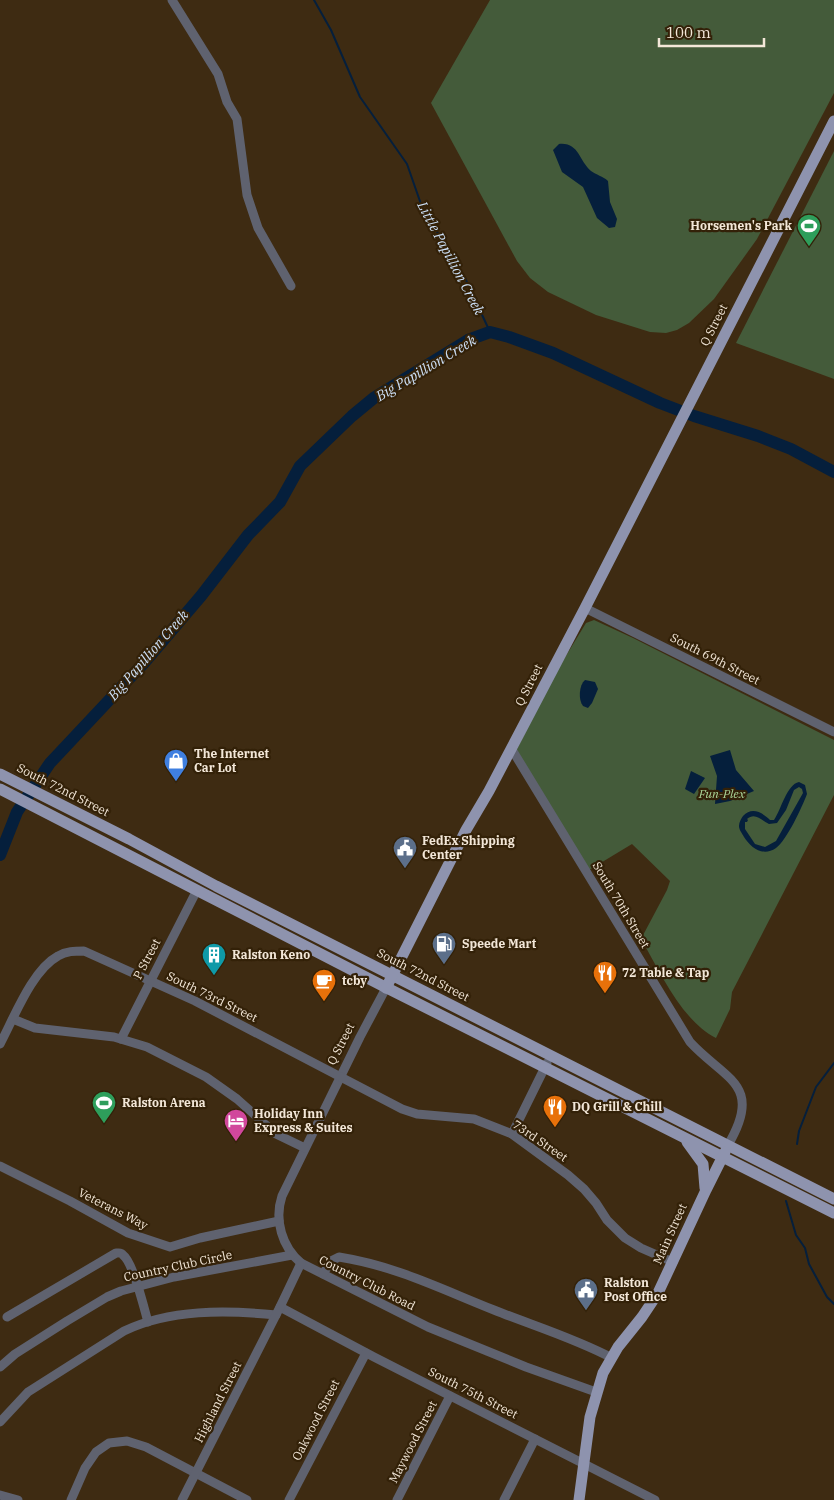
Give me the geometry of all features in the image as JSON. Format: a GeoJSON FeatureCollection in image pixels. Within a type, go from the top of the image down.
{"type":"FeatureCollection","features":[{"type":"Feature","properties":{"kind":"main road","name":"Q Street"},"geometry":{"type":"LineString","coordinates":[[386,988],[466,830],[585,608],[834,121]]}},
{"type":"Feature","properties":{"kind":"main road","name":"South 72nd Street"},"geometry":{"type":"LineString","coordinates":[[2,775],[392,976],[834,1199]]}},
{"type":"Feature","properties":{"kind":"main road"},"geometry":{"type":"LineString","coordinates":[[0,789],[386,988],[722,1158],[834,1212]]}},
{"type":"Feature","properties":{"kind":"main road"},"geometry":{"type":"LineString","coordinates":[[197,890],[206,889],[242,906],[257,907]]}},
{"type":"Feature","properties":{"kind":"main road"},"geometry":{"type":"LineString","coordinates":[[685,1138],[699,1156],[706,1190]]}},
{"type":"Feature","properties":{"kind":"main road","name":"Main Street"},"geometry":{"type":"LineString","coordinates":[[579,1500],[590,1417],[603,1373],[651,1305],[728,1146]]}},
{"type":"Feature","properties":{"kind":"street"},"geometry":{"type":"LineString","coordinates":[[172,0],[218,74],[227,102],[237,119],[247,195],[258,228],[291,286]]}},
{"type":"Feature","properties":{"kind":"street","name":"South 69th Street"},"geometry":{"type":"LineString","coordinates":[[585,608],[834,732]]}},
{"type":"Feature","properties":{"kind":"street","name":"South 70th Street"},"geometry":{"type":"LineString","coordinates":[[511,748],[690,1042],[732,1079],[738,1089],[742,1108],[741,1116],[728,1146]]}},
{"type":"Feature","properties":{"kind":"street","name":"P Street"},"geometry":{"type":"LineString","coordinates":[[121,1039],[197,890]]}},
{"type":"Feature","properties":{"kind":"street","name":"South 73rd Street"},"geometry":{"type":"LineString","coordinates":[[13,1019],[36,975],[46,964],[59,955],[70,951],[84,951],[150,980],[263,1035],[340,1076]]}},
{"type":"Feature","properties":{"kind":"street","name":"Q Street"},"geometry":{"type":"LineString","coordinates":[[292,1256],[287,1247],[279,1221],[282,1196],[340,1076],[386,988]]}},
{"type":"Feature","properties":{"kind":"street"},"geometry":{"type":"LineString","coordinates":[[0,1044],[13,1019],[35,1028],[121,1039],[147,1047],[206,1078],[237,1099],[276,1134],[305,1148]]}},
{"type":"Feature","properties":{"kind":"street"},"geometry":{"type":"LineString","coordinates":[[512,1134],[551,1056]]}},
{"type":"Feature","properties":{"kind":"street","name":"73rd Street"},"geometry":{"type":"LineString","coordinates":[[340,1076],[402,1109],[417,1114],[474,1119],[512,1134],[584,1189],[607,1220],[625,1238],[641,1248],[673,1262]]}},
{"type":"Feature","properties":{"kind":"street","name":"Veterans Way"},"geometry":{"type":"LineString","coordinates":[[0,1166],[128,1233],[170,1247],[200,1238],[279,1221]]}},
{"type":"Feature","properties":{"kind":"street"},"geometry":{"type":"LineString","coordinates":[[7,1318],[116,1253],[124,1255],[127,1259],[138,1286],[148,1322]]}},
{"type":"Feature","properties":{"kind":"street"},"geometry":{"type":"LineString","coordinates":[[292,1256],[301,1263]]}},
{"type":"Feature","properties":{"kind":"street","name":"Country Club Circle"},"geometry":{"type":"LineString","coordinates":[[0,1367],[16,1354],[100,1301],[121,1291],[174,1277],[292,1256]]}},
{"type":"Feature","properties":{"kind":"street"},"geometry":{"type":"LineString","coordinates":[[322,1274],[331,1261],[338,1257],[391,1268],[516,1319],[589,1346],[612,1358]]}},
{"type":"Feature","properties":{"kind":"street","name":"Country Club Road"},"geometry":{"type":"LineString","coordinates":[[278,1311],[301,1263],[428,1327],[526,1367],[596,1392]]}},
{"type":"Feature","properties":{"kind":"street"},"geometry":{"type":"LineString","coordinates":[[0,1422],[20,1399],[34,1388],[124,1332],[148,1322],[211,1312],[278,1311]]}},
{"type":"Feature","properties":{"kind":"street","name":"South 75th Street"},"geometry":{"type":"LineString","coordinates":[[278,1311],[366,1353],[655,1500]]}},
{"type":"Feature","properties":{"kind":"street","name":"Highland Street"},"geometry":{"type":"LineString","coordinates":[[182,1500],[278,1311]]}},
{"type":"Feature","properties":{"kind":"street","name":"Oakwood Street"},"geometry":{"type":"LineString","coordinates":[[289,1500],[366,1353]]}},
{"type":"Feature","properties":{"kind":"street","name":"Maywood Street"},"geometry":{"type":"LineString","coordinates":[[397,1500],[450,1396]]}},
{"type":"Feature","properties":{"kind":"street"},"geometry":{"type":"LineString","coordinates":[[504,1500],[536,1439]]}},
{"type":"Feature","properties":{"kind":"street"},"geometry":{"type":"LineString","coordinates":[[71,1500],[89,1460],[103,1446],[118,1441],[134,1442],[247,1500]]}},
{"type":"Feature","properties":{"kind":"street"},"geometry":{"type":"LineString","coordinates":[[0,1495],[18,1500]]}},
{"type":"Feature","properties":{"kind":"green space"},"geometry":{"type":"Polygon","coordinates":[[[490,0],[834,0],[834,93],[757,239],[714,299],[689,323],[677,330],[666,333],[650,332],[596,315],[548,292],[530,278],[517,261],[431,103],[490,0]]]}},
{"type":"Feature","properties":{"kind":"green space","name":"Horsemen's Park"},"geometry":{"type":"Polygon","coordinates":[[[834,151],[834,379],[736,343],[834,151]]]}},
{"type":"Feature","properties":{"kind":"green space","name":"Fun-Plex"},"geometry":{"type":"Polygon","coordinates":[[[594,620],[834,740],[834,795],[732,992],[730,1009],[716,1038],[692,1020],[682,1008],[664,981],[641,939],[670,881],[632,844],[589,870],[516,751],[553,677],[586,623],[594,620]]]}},
{"type":"Feature","properties":{"kind":"water"},"geometry":{"type":"Polygon","coordinates":[[[559,144],[566,144],[575,149],[591,171],[608,181],[610,202],[617,219],[615,227],[609,228],[597,218],[583,187],[562,172],[553,150],[559,144]]]}},
{"type":"Feature","properties":{"kind":"water"},"geometry":{"type":"Polygon","coordinates":[[[585,680],[595,682],[598,689],[588,708],[581,703],[580,696],[581,685],[585,680]]]}},
{"type":"Feature","properties":{"kind":"water"},"geometry":{"type":"Polygon","coordinates":[[[730,750],[736,770],[754,791],[730,801],[715,804],[717,776],[710,756],[730,750]]]}},
{"type":"Feature","properties":{"kind":"water"},"geometry":{"type":"Polygon","coordinates":[[[691,771],[705,778],[694,794],[685,789],[691,771]]]}},
{"type":"Feature","properties":{"kind":"water"},"geometry":{"type":"Polygon","coordinates":[[[799,782],[805,785],[807,794],[785,838],[771,851],[766,852],[754,848],[740,829],[739,823],[742,817],[750,811],[754,811],[761,813],[770,820],[774,820],[788,792],[799,782]],[[799,787],[794,790],[786,810],[777,823],[769,824],[755,816],[747,819],[745,829],[755,844],[765,847],[776,841],[803,793],[799,787]]]}},
{"type":"Feature","properties":{"kind":"waterway","name":"Little Papillion Creek"},"geometry":{"type":"LineString","coordinates":[[314,0],[331,30],[360,97],[407,164],[422,207],[465,278],[490,332]]}},
{"type":"Feature","properties":{"kind":"waterway","name":"Big Papillion Creek"},"geometry":{"type":"LineString","coordinates":[[0,855],[17,812],[50,763],[143,664],[201,596],[248,535],[280,502],[300,466],[352,416],[375,397],[468,340],[490,332],[509,337],[553,353],[660,403],[791,449],[834,472]]}},
{"type":"Feature","properties":{"kind":"waterway"},"geometry":{"type":"LineString","coordinates":[[797,1144],[799,1131],[816,1087],[834,1063]]}},
{"type":"Feature","properties":{"kind":"waterway"},"geometry":{"type":"LineString","coordinates":[[786,1201],[796,1235],[805,1248],[809,1264],[827,1297],[834,1304]]}},
{"type":"Feature","properties":{"kind":"place","name":"Horsemen's Park"},"geometry":{"type":"Point","coordinates":[809,247]}},
{"type":"Feature","properties":{"kind":"place","name":"The Internet Car Lot"},"geometry":{"type":"Point","coordinates":[176,782]}},
{"type":"Feature","properties":{"kind":"place","name":"FedEx Shipping Center"},"geometry":{"type":"Point","coordinates":[405,869]}},
{"type":"Feature","properties":{"kind":"place","name":"Speede Mart"},"geometry":{"type":"Point","coordinates":[444,965]}},
{"type":"Feature","properties":{"kind":"place","name":"Ralston Keno"},"geometry":{"type":"Point","coordinates":[214,976]}},
{"type":"Feature","properties":{"kind":"place","name":"72 Table & Tap"},"geometry":{"type":"Point","coordinates":[605,994]}},
{"type":"Feature","properties":{"kind":"place","name":"tcby"},"geometry":{"type":"Point","coordinates":[324,1002]}},
{"type":"Feature","properties":{"kind":"place","name":"Ralston Arena"},"geometry":{"type":"Point","coordinates":[104,1124]}},
{"type":"Feature","properties":{"kind":"place","name":"DQ Grill & Chill"},"geometry":{"type":"Point","coordinates":[555,1128]}},
{"type":"Feature","properties":{"kind":"place","name":"Holiday Inn Express & Suites"},"geometry":{"type":"Point","coordinates":[236,1142]}},
{"type":"Feature","properties":{"kind":"place","name":"Ralston Post Office"},"geometry":{"type":"Point","coordinates":[586,1311]}}]}
